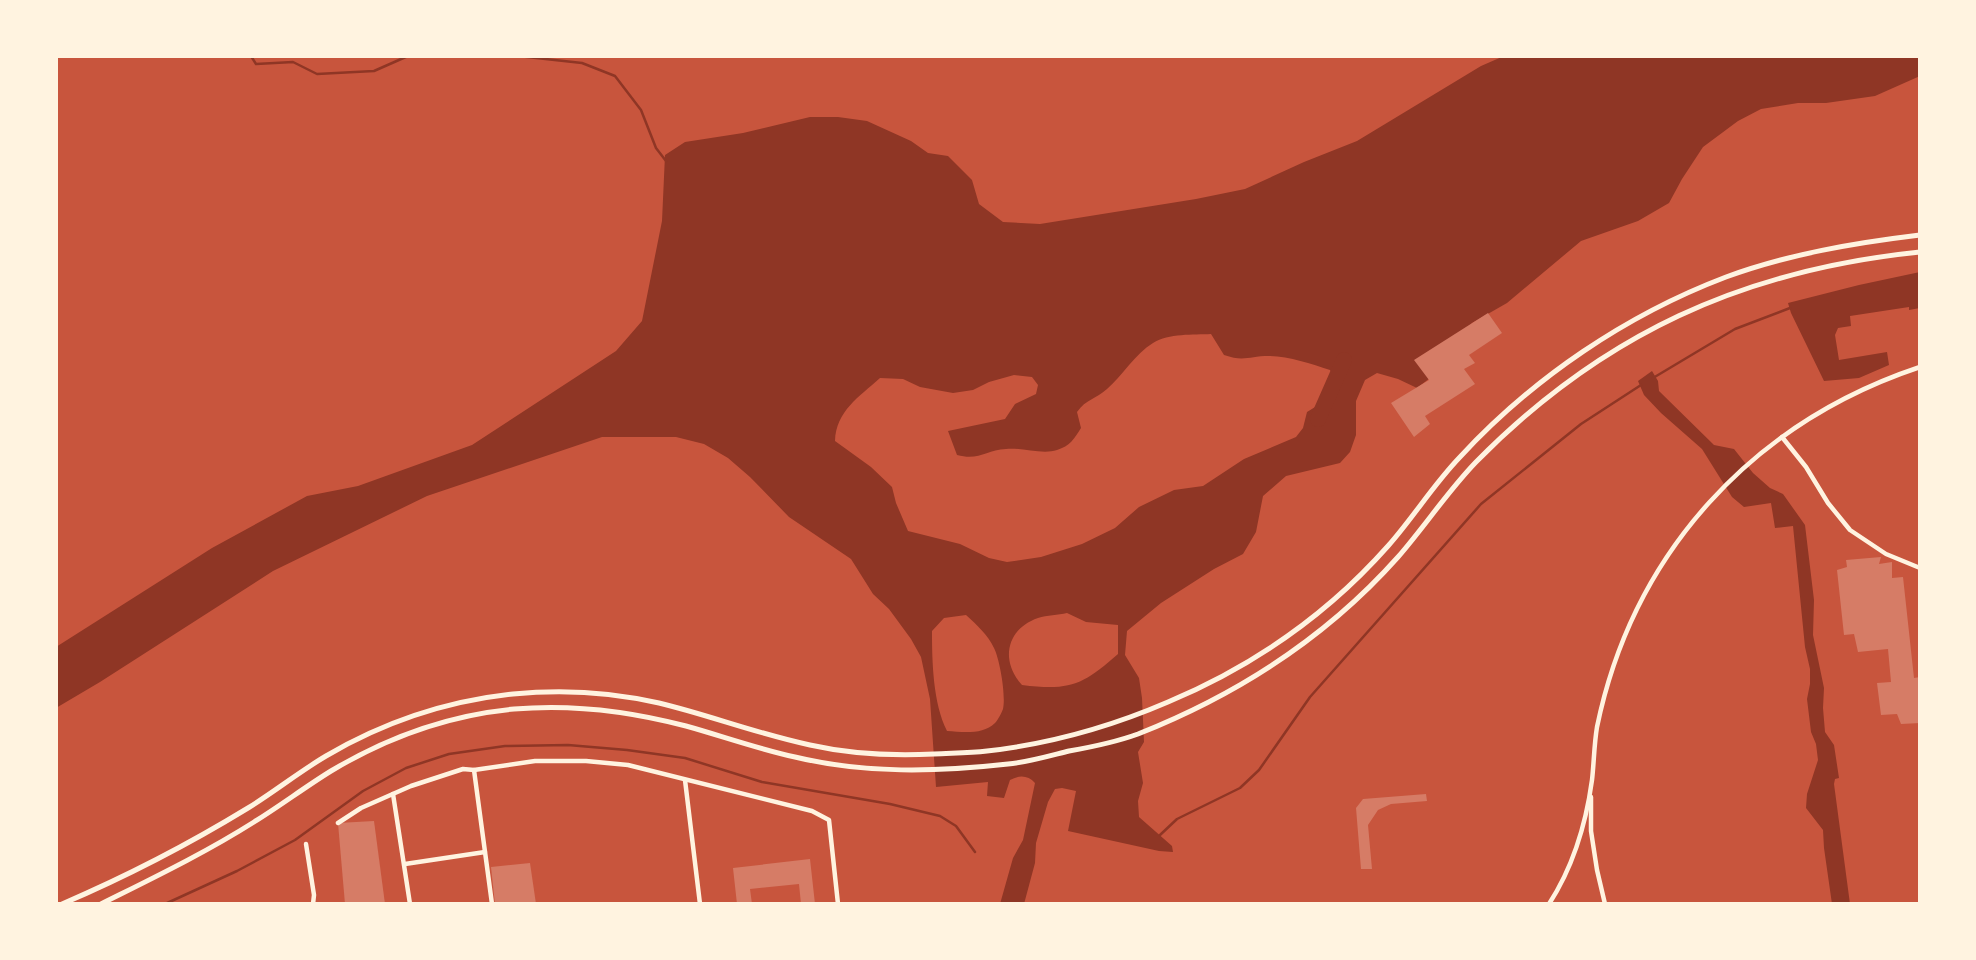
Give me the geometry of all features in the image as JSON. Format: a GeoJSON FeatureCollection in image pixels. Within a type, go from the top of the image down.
{"type":"FeatureCollection","features":[{"type":"Feature","properties":{"kind":"main road"},"geometry":{"type":"LineString","coordinates":[[62,904],[123,876],[217,826],[269,795],[323,757],[374,731],[417,714],[482,698],[547,692],[617,695],[679,708],[816,747],[884,755],[985,751],[1032,744],[1097,729],[1167,703],[1248,662],[1308,621],[1344,591],[1390,543],[1450,468],[1491,425],[1558,369],[1611,334],[1660,306],[1727,277],[1839,246],[1920,235]]}},
{"type":"Feature","properties":{"kind":"main road"},"geometry":{"type":"LineString","coordinates":[[101,904],[256,821],[330,772],[393,738],[471,716],[508,709],[549,707],[620,712],[688,727],[792,757],[834,766],[880,770],[928,770],[1012,764],[1134,735],[1198,707],[1258,674],[1297,650],[1324,629],[1401,554],[1473,466],[1497,442],[1541,402],[1609,354],[1689,310],[1738,291],[1790,274],[1920,251]]}},
{"type":"Feature","properties":{"kind":"street"},"geometry":{"type":"LineString","coordinates":[[1549,904],[1568,871],[1583,828],[1597,730],[1606,690],[1621,645],[1664,560],[1720,490],[1752,459],[1816,413],[1863,388],[1920,367]]}},
{"type":"Feature","properties":{"kind":"street"},"geometry":{"type":"LineString","coordinates":[[1782,437],[1850,530],[1886,554],[1920,568]]}},
{"type":"Feature","properties":{"kind":"street"},"geometry":{"type":"LineString","coordinates":[[338,823],[361,808],[393,794],[463,769],[535,761],[586,761],[628,765],[812,811],[829,820],[838,904]]}},
{"type":"Feature","properties":{"kind":"street"},"geometry":{"type":"LineString","coordinates":[[474,769],[492,904]]}},
{"type":"Feature","properties":{"kind":"street"},"geometry":{"type":"LineString","coordinates":[[685,779],[700,904]]}},
{"type":"Feature","properties":{"kind":"street"},"geometry":{"type":"LineString","coordinates":[[1591,782],[1591,831],[1605,904]]}},
{"type":"Feature","properties":{"kind":"street"},"geometry":{"type":"LineString","coordinates":[[393,794],[410,904]]}},
{"type":"Feature","properties":{"kind":"street"},"geometry":{"type":"LineString","coordinates":[[306,844],[313,904]]}},
{"type":"Feature","properties":{"kind":"street"},"geometry":{"type":"LineString","coordinates":[[405,864],[485,852]]}},
{"type":"Feature","properties":{"kind":"shaded area"},"geometry":{"type":"Polygon","coordinates":[[[1504,56],[1920,56],[1920,76],[1875,96],[1761,109],[1738,121],[1703,147],[1669,203],[1638,221],[1581,241],[1507,303],[1472,323],[1430,378],[1417,388],[1377,373],[1365,380],[1356,401],[1356,435],[1350,452],[1340,463],[1286,476],[1263,496],[1256,532],[1243,554],[1161,603],[1127,631],[1125,655],[1139,678],[1142,698],[1144,742],[1138,752],[1143,783],[1138,801],[1139,817],[1172,846],[1173,852],[1068,831],[1076,791],[1055,789],[1048,802],[1036,843],[1035,863],[1024,904],[1000,904],[1013,858],[1023,840],[1035,783],[1026,777],[1013,778],[1004,798],[987,796],[988,782],[936,787],[930,699],[921,657],[889,609],[873,594],[851,559],[789,517],[728,458],[704,444],[676,437],[602,437],[427,496],[273,571],[56,708],[56,647],[212,548],[307,496],[358,486],[472,445],[616,351],[642,321],[662,221],[665,155],[685,142],[743,133],[810,117],[867,121],[911,141],[928,153],[948,156],[972,180],[979,204],[1003,222],[1040,224],[1245,189],[1357,141],[1481,66],[1504,56]],[[1211,334],[1166,338],[1146,348],[1107,389],[1080,408],[1077,412],[1081,428],[1074,439],[1057,450],[1045,452],[1012,449],[971,457],[957,455],[948,431],[1005,419],[1015,404],[1036,394],[1038,385],[1032,377],[1014,375],[973,390],[953,393],[920,387],[903,379],[880,378],[844,413],[836,430],[835,441],[871,467],[892,487],[908,531],[960,544],[989,558],[1007,562],[1041,557],[1082,544],[1115,528],[1139,507],[1174,490],[1203,486],[1244,459],[1296,437],[1303,428],[1307,412],[1333,396],[1338,384],[1330,370],[1284,357],[1242,358],[1224,355],[1211,334]],[[1067,613],[1041,617],[1019,630],[1010,647],[1011,666],[1022,685],[1052,687],[1075,683],[1095,673],[1118,654],[1118,625],[1086,622],[1067,613]],[[966,615],[944,618],[932,631],[934,682],[942,720],[947,731],[972,732],[985,729],[999,718],[1004,703],[1000,669],[992,643],[966,615]]]}},
{"type":"Feature","properties":{"kind":"shaded area"},"geometry":{"type":"Polygon","coordinates":[[[1920,272],[1920,308],[1909,310],[1909,307],[1850,316],[1851,326],[1838,328],[1835,335],[1839,360],[1887,352],[1889,365],[1859,378],[1824,381],[1788,303],[1920,272]]]}},
{"type":"Feature","properties":{"kind":"shaded area"},"geometry":{"type":"Polygon","coordinates":[[[1652,371],[1658,381],[1659,391],[1714,445],[1734,449],[1753,473],[1770,488],[1783,494],[1805,525],[1814,600],[1813,635],[1824,688],[1825,732],[1834,745],[1839,778],[1835,779],[1834,784],[1850,904],[1832,904],[1823,830],[1806,808],[1807,794],[1818,760],[1807,699],[1810,669],[1805,647],[1793,526],[1775,528],[1771,503],[1744,507],[1732,497],[1702,449],[1644,395],[1638,381],[1652,371]]]}},
{"type":"Feature","properties":{"kind":"building"},"geometry":{"type":"Polygon","coordinates":[[[1488,313],[1502,333],[1469,355],[1475,363],[1464,369],[1475,384],[1425,416],[1430,424],[1414,437],[1391,403],[1429,380],[1414,360],[1488,313]]]}},
{"type":"Feature","properties":{"kind":"building"},"geometry":{"type":"Polygon","coordinates":[[[1881,557],[1879,564],[1892,562],[1892,578],[1903,577],[1914,678],[1920,677],[1920,723],[1901,724],[1897,714],[1881,715],[1877,683],[1891,682],[1888,649],[1858,652],[1854,634],[1844,635],[1837,570],[1847,567],[1846,560],[1881,557]]]}},
{"type":"Feature","properties":{"kind":"building"},"geometry":{"type":"Polygon","coordinates":[[[1426,794],[1427,801],[1391,804],[1378,810],[1368,825],[1372,869],[1361,869],[1356,808],[1363,799],[1426,794]]]}},
{"type":"Feature","properties":{"kind":"building"},"geometry":{"type":"Polygon","coordinates":[[[374,821],[385,904],[345,904],[338,823],[374,821]]]}},
{"type":"Feature","properties":{"kind":"building"},"geometry":{"type":"Polygon","coordinates":[[[810,859],[815,904],[801,904],[799,884],[750,889],[752,904],[737,904],[733,868],[810,859]]]}},
{"type":"Feature","properties":{"kind":"building"},"geometry":{"type":"Polygon","coordinates":[[[530,863],[536,904],[495,904],[491,867],[530,863]]]}},
{"type":"Feature","properties":{"kind":"waterway"},"geometry":{"type":"LineString","coordinates":[[251,56],[256,64],[293,62],[317,74],[374,71],[408,56]]}},
{"type":"Feature","properties":{"kind":"waterway"},"geometry":{"type":"LineString","coordinates":[[518,56],[582,63],[615,76],[641,110],[656,148],[666,161]]}},
{"type":"Feature","properties":{"kind":"waterway"},"geometry":{"type":"LineString","coordinates":[[1653,378],[1735,329],[1790,308]]}},
{"type":"Feature","properties":{"kind":"waterway"},"geometry":{"type":"LineString","coordinates":[[1318,419],[1344,360]]}},
{"type":"Feature","properties":{"kind":"waterway"},"geometry":{"type":"LineString","coordinates":[[1160,835],[1177,819],[1240,788],[1259,770],[1310,697],[1481,504],[1581,424],[1641,385]]}},
{"type":"Feature","properties":{"kind":"waterway"},"geometry":{"type":"LineString","coordinates":[[165,904],[237,871],[295,840],[363,791],[406,768],[449,754],[505,746],[568,745],[685,758],[762,782],[890,804],[940,816],[956,826],[975,852]]}}]}
